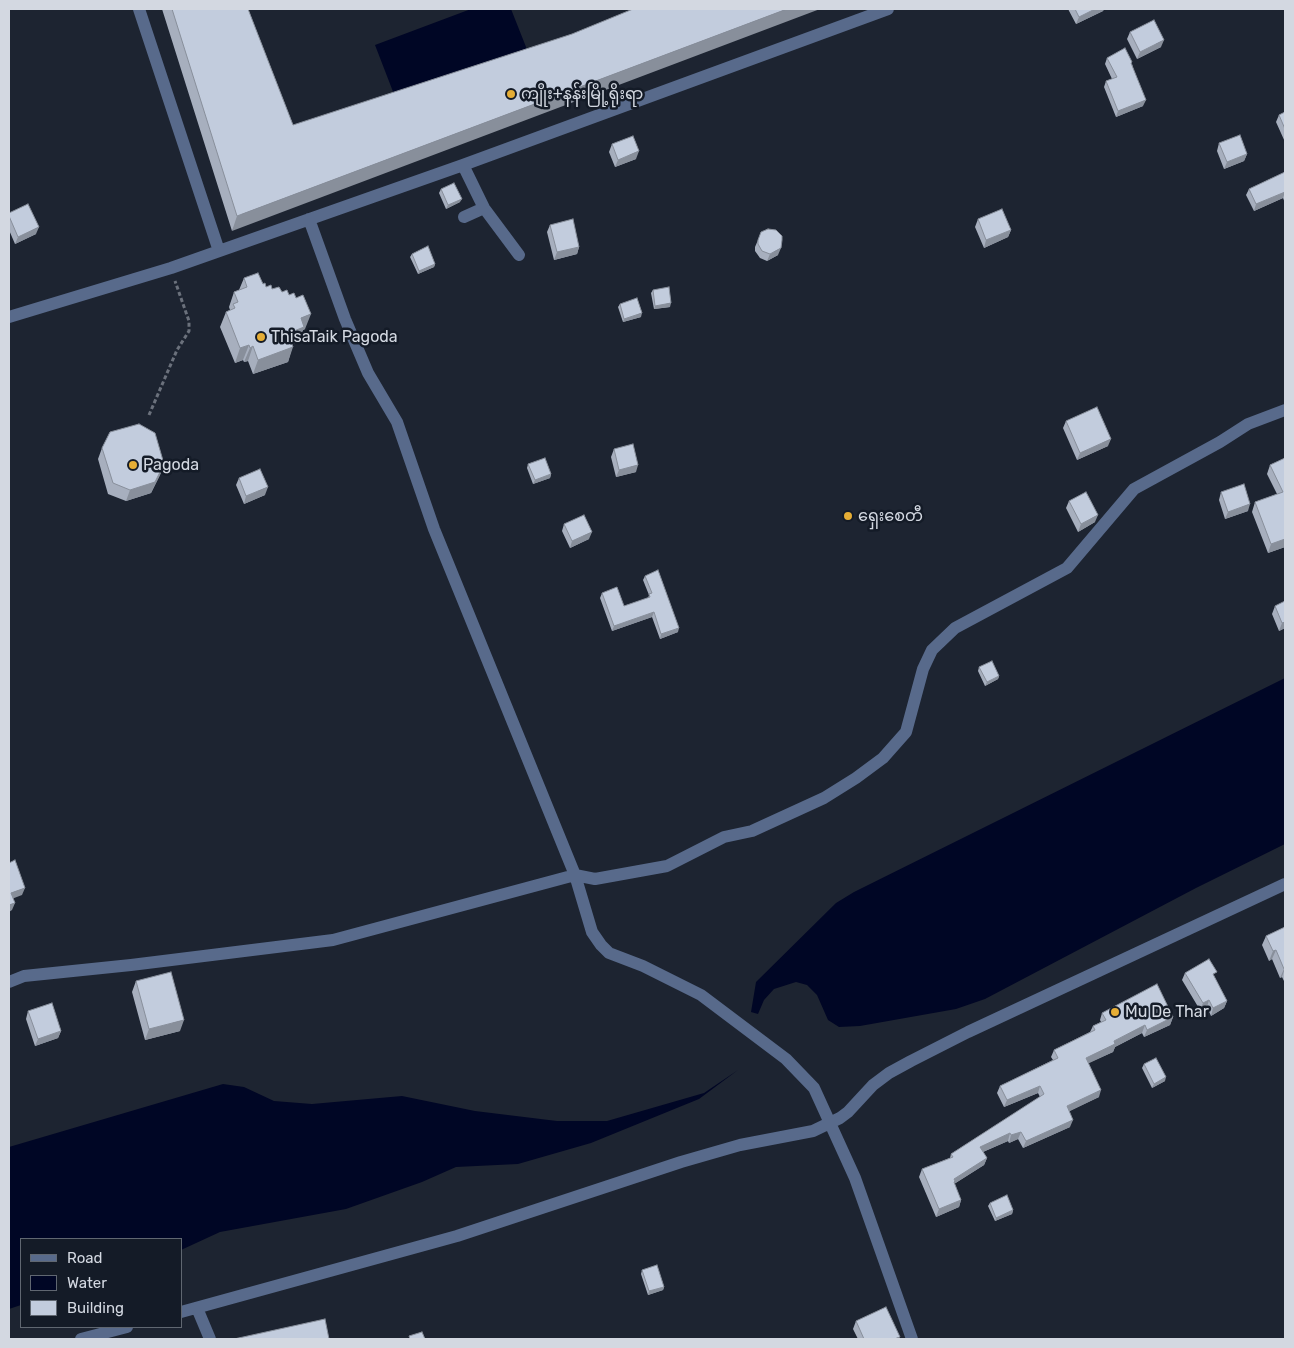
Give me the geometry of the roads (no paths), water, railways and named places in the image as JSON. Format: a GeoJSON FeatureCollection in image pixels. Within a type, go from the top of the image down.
{"type":"FeatureCollection","features":[{"type":"Feature","properties":{"kind":"street"},"geometry":{"type":"LineString","coordinates":[[139,9],[219,251]]}},
{"type":"Feature","properties":{"kind":"street"},"geometry":{"type":"LineString","coordinates":[[9,317],[171,268],[463,165],[888,9]]}},
{"type":"Feature","properties":{"kind":"street"},"geometry":{"type":"LineString","coordinates":[[463,165],[484,208],[519,255]]}},
{"type":"Feature","properties":{"kind":"street"},"geometry":{"type":"LineString","coordinates":[[464,217],[484,208]]}},
{"type":"Feature","properties":{"kind":"street"},"geometry":{"type":"LineString","coordinates":[[309,219],[345,320],[368,373],[397,422],[434,529],[575,875],[592,932],[609,953],[643,966],[701,995],[786,1060],[814,1088],[855,1178],[912,1339]]}},
{"type":"Feature","properties":{"kind":"street"},"geometry":{"type":"LineString","coordinates":[[9,982],[24,976],[333,940],[575,875],[595,879],[667,866],[724,837],[752,831],[824,798],[856,778],[882,758],[906,732],[923,668],[932,650],[955,628],[1067,568],[1134,490],[1220,442],[1248,424],[1285,410]]}},
{"type":"Feature","properties":{"kind":"street"},"geometry":{"type":"LineString","coordinates":[[182,1312],[457,1236],[681,1162],[740,1146],[813,1131],[831,1124],[848,1112],[873,1085],[888,1073],[968,1032],[1285,884]]}},
{"type":"Feature","properties":{"kind":"street"},"geometry":{"type":"LineString","coordinates":[[197,1308],[210,1339]]}},
{"type":"Feature","properties":{"kind":"street"},"geometry":{"type":"LineString","coordinates":[[81,1339],[123,1328]]}},
{"type":"Feature","properties":{"kind":"water"},"geometry":{"type":"Polygon","coordinates":[[[471,9],[511,9],[528,52],[397,102],[375,45],[471,9]]]}},
{"type":"Feature","properties":{"kind":"water"},"geometry":{"type":"Polygon","coordinates":[[[1285,678],[1285,844],[1196,888],[985,999],[956,1009],[860,1026],[839,1027],[828,1020],[817,995],[807,985],[796,982],[774,989],[764,1000],[758,1014],[751,1012],[756,982],[836,903],[854,892],[1285,678]]]}},
{"type":"Feature","properties":{"kind":"water"},"geometry":{"type":"Polygon","coordinates":[[[738,1070],[699,1099],[591,1143],[518,1164],[456,1167],[422,1182],[346,1209],[220,1232],[182,1250],[182,1238],[20,1238],[20,1305],[9,1309],[9,1147],[223,1084],[244,1087],[274,1101],[312,1104],[402,1096],[475,1111],[557,1121],[607,1121],[704,1093],[738,1070]]]}},
{"type":"Feature","properties":{"kind":"place","name":"ကျိုး+နန်းမြို့ရိုးရာ"},"geometry":{"type":"Point","coordinates":[511,94]}},
{"type":"Feature","properties":{"kind":"place","name":"ThisaTaik Pagoda"},"geometry":{"type":"Point","coordinates":[261,337]}},
{"type":"Feature","properties":{"kind":"place","name":"Pagoda"},"geometry":{"type":"Point","coordinates":[133,465]}},
{"type":"Feature","properties":{"kind":"place","name":"ရှေးစေတီ"},"geometry":{"type":"Point","coordinates":[848,516]}},
{"type":"Feature","properties":{"kind":"place","name":"Mu De Thar"},"geometry":{"type":"Point","coordinates":[1115,1012]}}]}
